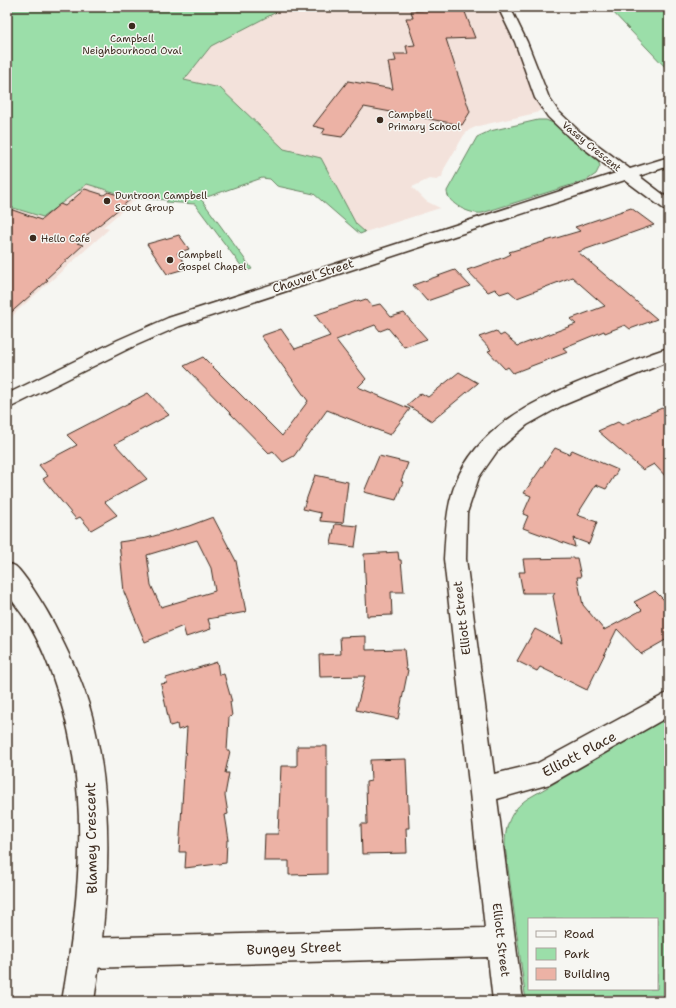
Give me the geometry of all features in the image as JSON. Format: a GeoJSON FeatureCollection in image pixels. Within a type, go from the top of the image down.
{"type":"FeatureCollection","features":[{"type":"Feature","properties":{"kind":"street","name":"Vasey Crescent"},"geometry":{"type":"LineString","coordinates":[[504,7],[521,42],[542,98],[553,114],[574,134],[669,206]]}},
{"type":"Feature","properties":{"kind":"street","name":"Chauvel Street"},"geometry":{"type":"LineString","coordinates":[[7,402],[124,344],[169,324],[669,161]]}},
{"type":"Feature","properties":{"kind":"street","name":"Elliott Street"},"geometry":{"type":"LineString","coordinates":[[508,1001],[454,549],[455,521],[462,494],[474,469],[487,449],[505,430],[522,417],[557,399],[669,354]]}},
{"type":"Feature","properties":{"kind":"street","name":"Blamey Crescent"},"geometry":{"type":"LineString","coordinates":[[7,573],[39,618],[54,648],[73,697],[85,738],[92,790],[94,852],[92,898],[86,953],[78,1001]]}},
{"type":"Feature","properties":{"kind":"street","name":"Elliott Place"},"geometry":{"type":"LineString","coordinates":[[482,790],[542,774],[669,702]]}},
{"type":"Feature","properties":{"kind":"street","name":"Bungey Street"},"geometry":{"type":"LineString","coordinates":[[86,953],[501,942]]}},
{"type":"Feature","properties":{"kind":"shaded area","name":"Campbell Primary School"},"geometry":{"type":"Polygon","coordinates":[[[286,7],[498,7],[542,109],[536,113],[478,126],[469,130],[464,135],[444,169],[442,177],[437,180],[429,179],[412,187],[426,201],[440,208],[365,232],[356,224],[321,158],[284,149],[220,88],[184,80],[211,46],[286,7]]]}},
{"type":"Feature","properties":{"kind":"shaded area"},"geometry":{"type":"Polygon","coordinates":[[[87,184],[137,198],[103,227],[109,229],[16,312],[7,323],[7,206],[43,217],[87,184]]]}},
{"type":"Feature","properties":{"kind":"green space"},"geometry":{"type":"Polygon","coordinates":[[[7,7],[286,7],[211,46],[184,80],[220,88],[284,149],[321,158],[356,224],[365,232],[360,234],[314,194],[277,186],[270,179],[262,178],[201,199],[252,269],[245,271],[195,204],[166,202],[168,200],[133,198],[87,184],[43,217],[7,206],[7,7]]]}},
{"type":"Feature","properties":{"kind":"green space"},"geometry":{"type":"Polygon","coordinates":[[[608,7],[669,7],[669,71],[608,7]]]}},
{"type":"Feature","properties":{"kind":"green space"},"geometry":{"type":"Polygon","coordinates":[[[538,120],[546,120],[553,123],[597,158],[600,166],[596,174],[587,180],[482,213],[472,212],[460,208],[451,200],[447,191],[477,137],[490,131],[538,120]]]}},
{"type":"Feature","properties":{"kind":"green space"},"geometry":{"type":"Polygon","coordinates":[[[669,717],[669,1001],[526,1001],[505,846],[507,826],[516,809],[527,799],[669,717]]]}},
{"type":"Feature","properties":{"kind":"building"},"geometry":{"type":"Polygon","coordinates":[[[422,7],[463,7],[475,38],[446,39],[470,112],[462,125],[364,107],[342,137],[322,134],[325,129],[313,126],[348,81],[393,89],[388,62],[396,61],[394,54],[408,54],[406,46],[415,45],[406,18],[413,18],[411,11],[423,10],[422,7]]]}},
{"type":"Feature","properties":{"kind":"building"},"geometry":{"type":"Polygon","coordinates":[[[85,189],[104,195],[108,192],[131,199],[77,243],[83,245],[46,279],[48,280],[7,316],[7,208],[41,220],[60,204],[65,206],[85,189]]]}},
{"type":"Feature","properties":{"kind":"building"},"geometry":{"type":"Polygon","coordinates":[[[631,208],[654,225],[578,252],[657,319],[630,329],[625,325],[605,333],[604,331],[563,348],[568,352],[513,373],[508,367],[505,369],[488,351],[491,350],[479,337],[496,331],[500,336],[504,334],[518,346],[576,324],[570,319],[605,306],[572,277],[517,298],[509,291],[500,294],[495,289],[488,292],[467,270],[505,257],[511,254],[509,252],[580,231],[575,227],[631,208]]]}},
{"type":"Feature","properties":{"kind":"building","name":"Campbell Gospel Chapel"},"geometry":{"type":"Polygon","coordinates":[[[179,235],[189,249],[177,253],[188,268],[167,274],[147,244],[179,235]]]}},
{"type":"Feature","properties":{"kind":"building"},"geometry":{"type":"Polygon","coordinates":[[[455,270],[470,286],[427,301],[413,285],[455,270]]]}},
{"type":"Feature","properties":{"kind":"building"},"geometry":{"type":"Polygon","coordinates":[[[366,299],[372,306],[380,304],[391,317],[404,313],[427,339],[404,347],[388,328],[380,331],[375,325],[336,340],[366,379],[358,387],[410,409],[390,435],[327,410],[294,456],[283,462],[273,451],[269,453],[184,366],[203,357],[282,436],[308,401],[261,336],[281,329],[295,349],[330,336],[315,315],[366,299]]]}},
{"type":"Feature","properties":{"kind":"building"},"geometry":{"type":"Polygon","coordinates":[[[459,372],[478,383],[432,421],[407,405],[421,393],[428,397],[459,372]]]}},
{"type":"Feature","properties":{"kind":"building"},"geometry":{"type":"Polygon","coordinates":[[[148,393],[169,415],[115,444],[147,479],[105,502],[117,515],[91,530],[80,517],[76,519],[43,479],[48,476],[39,465],[77,445],[67,435],[148,393]]]}},
{"type":"Feature","properties":{"kind":"building"},"geometry":{"type":"Polygon","coordinates":[[[662,408],[669,414],[669,480],[654,464],[643,470],[598,431],[618,422],[622,425],[662,408]]]}},
{"type":"Feature","properties":{"kind":"building"},"geometry":{"type":"Polygon","coordinates":[[[555,448],[569,454],[572,450],[618,470],[606,489],[596,485],[577,515],[597,522],[589,544],[573,538],[575,547],[523,528],[528,516],[523,514],[531,496],[524,493],[555,448]]]}},
{"type":"Feature","properties":{"kind":"building"},"geometry":{"type":"Polygon","coordinates":[[[379,456],[408,463],[396,500],[364,492],[379,456]]]}},
{"type":"Feature","properties":{"kind":"building"},"geometry":{"type":"Polygon","coordinates":[[[315,475],[348,482],[343,523],[320,521],[321,513],[303,509],[315,475]]]}},
{"type":"Feature","properties":{"kind":"building"},"geometry":{"type":"Polygon","coordinates":[[[213,517],[236,561],[246,612],[208,619],[211,629],[186,637],[183,626],[145,642],[124,592],[119,542],[147,538],[189,526],[213,517]],[[197,540],[147,555],[151,585],[161,607],[215,591],[211,568],[197,540]]]}},
{"type":"Feature","properties":{"kind":"building"},"geometry":{"type":"Polygon","coordinates":[[[335,524],[358,526],[355,547],[331,544],[335,524]]]}},
{"type":"Feature","properties":{"kind":"building"},"geometry":{"type":"Polygon","coordinates":[[[398,552],[399,560],[401,560],[404,592],[391,592],[392,615],[367,616],[364,554],[398,552]]]}},
{"type":"Feature","properties":{"kind":"building"},"geometry":{"type":"Polygon","coordinates":[[[577,558],[581,577],[577,577],[583,605],[604,630],[642,610],[634,602],[655,591],[669,605],[669,638],[641,654],[617,629],[587,690],[540,667],[537,671],[517,661],[535,629],[562,643],[553,596],[555,593],[523,593],[519,572],[525,572],[523,559],[577,558]]]}},
{"type":"Feature","properties":{"kind":"building"},"geometry":{"type":"Polygon","coordinates":[[[366,636],[366,650],[404,649],[406,669],[408,670],[398,719],[356,710],[365,676],[320,677],[319,655],[341,654],[340,637],[366,636]]]}},
{"type":"Feature","properties":{"kind":"building"},"geometry":{"type":"Polygon","coordinates":[[[217,662],[219,675],[224,674],[232,702],[230,702],[232,716],[229,717],[227,751],[230,751],[225,773],[229,773],[225,795],[228,814],[225,815],[229,840],[227,840],[226,863],[185,868],[186,852],[179,852],[187,727],[178,730],[177,724],[170,726],[161,684],[167,683],[166,678],[217,662]]]}},
{"type":"Feature","properties":{"kind":"building"},"geometry":{"type":"Polygon","coordinates":[[[297,746],[327,746],[327,874],[289,875],[289,861],[264,861],[265,834],[278,834],[281,766],[297,766],[297,746]]]}},
{"type":"Feature","properties":{"kind":"building"},"geometry":{"type":"Polygon","coordinates":[[[406,759],[409,828],[406,828],[407,853],[362,854],[361,824],[367,824],[366,782],[371,781],[370,760],[406,759]]]}},
{"type":"Feature","properties":{"kind":"place","name":"Campbell Neighbourhood Oval"},"geometry":{"type":"Point","coordinates":[132,26]}},
{"type":"Feature","properties":{"kind":"place","name":"Campbell Primary School"},"geometry":{"type":"Point","coordinates":[380,120]}},
{"type":"Feature","properties":{"kind":"place","name":"Duntroon Campbell Scout Group"},"geometry":{"type":"Point","coordinates":[107,201]}},
{"type":"Feature","properties":{"kind":"place","name":"Hello Cafe"},"geometry":{"type":"Point","coordinates":[33,238]}},
{"type":"Feature","properties":{"kind":"place","name":"Campbell Gospel Chapel"},"geometry":{"type":"Point","coordinates":[170,260]}}]}
